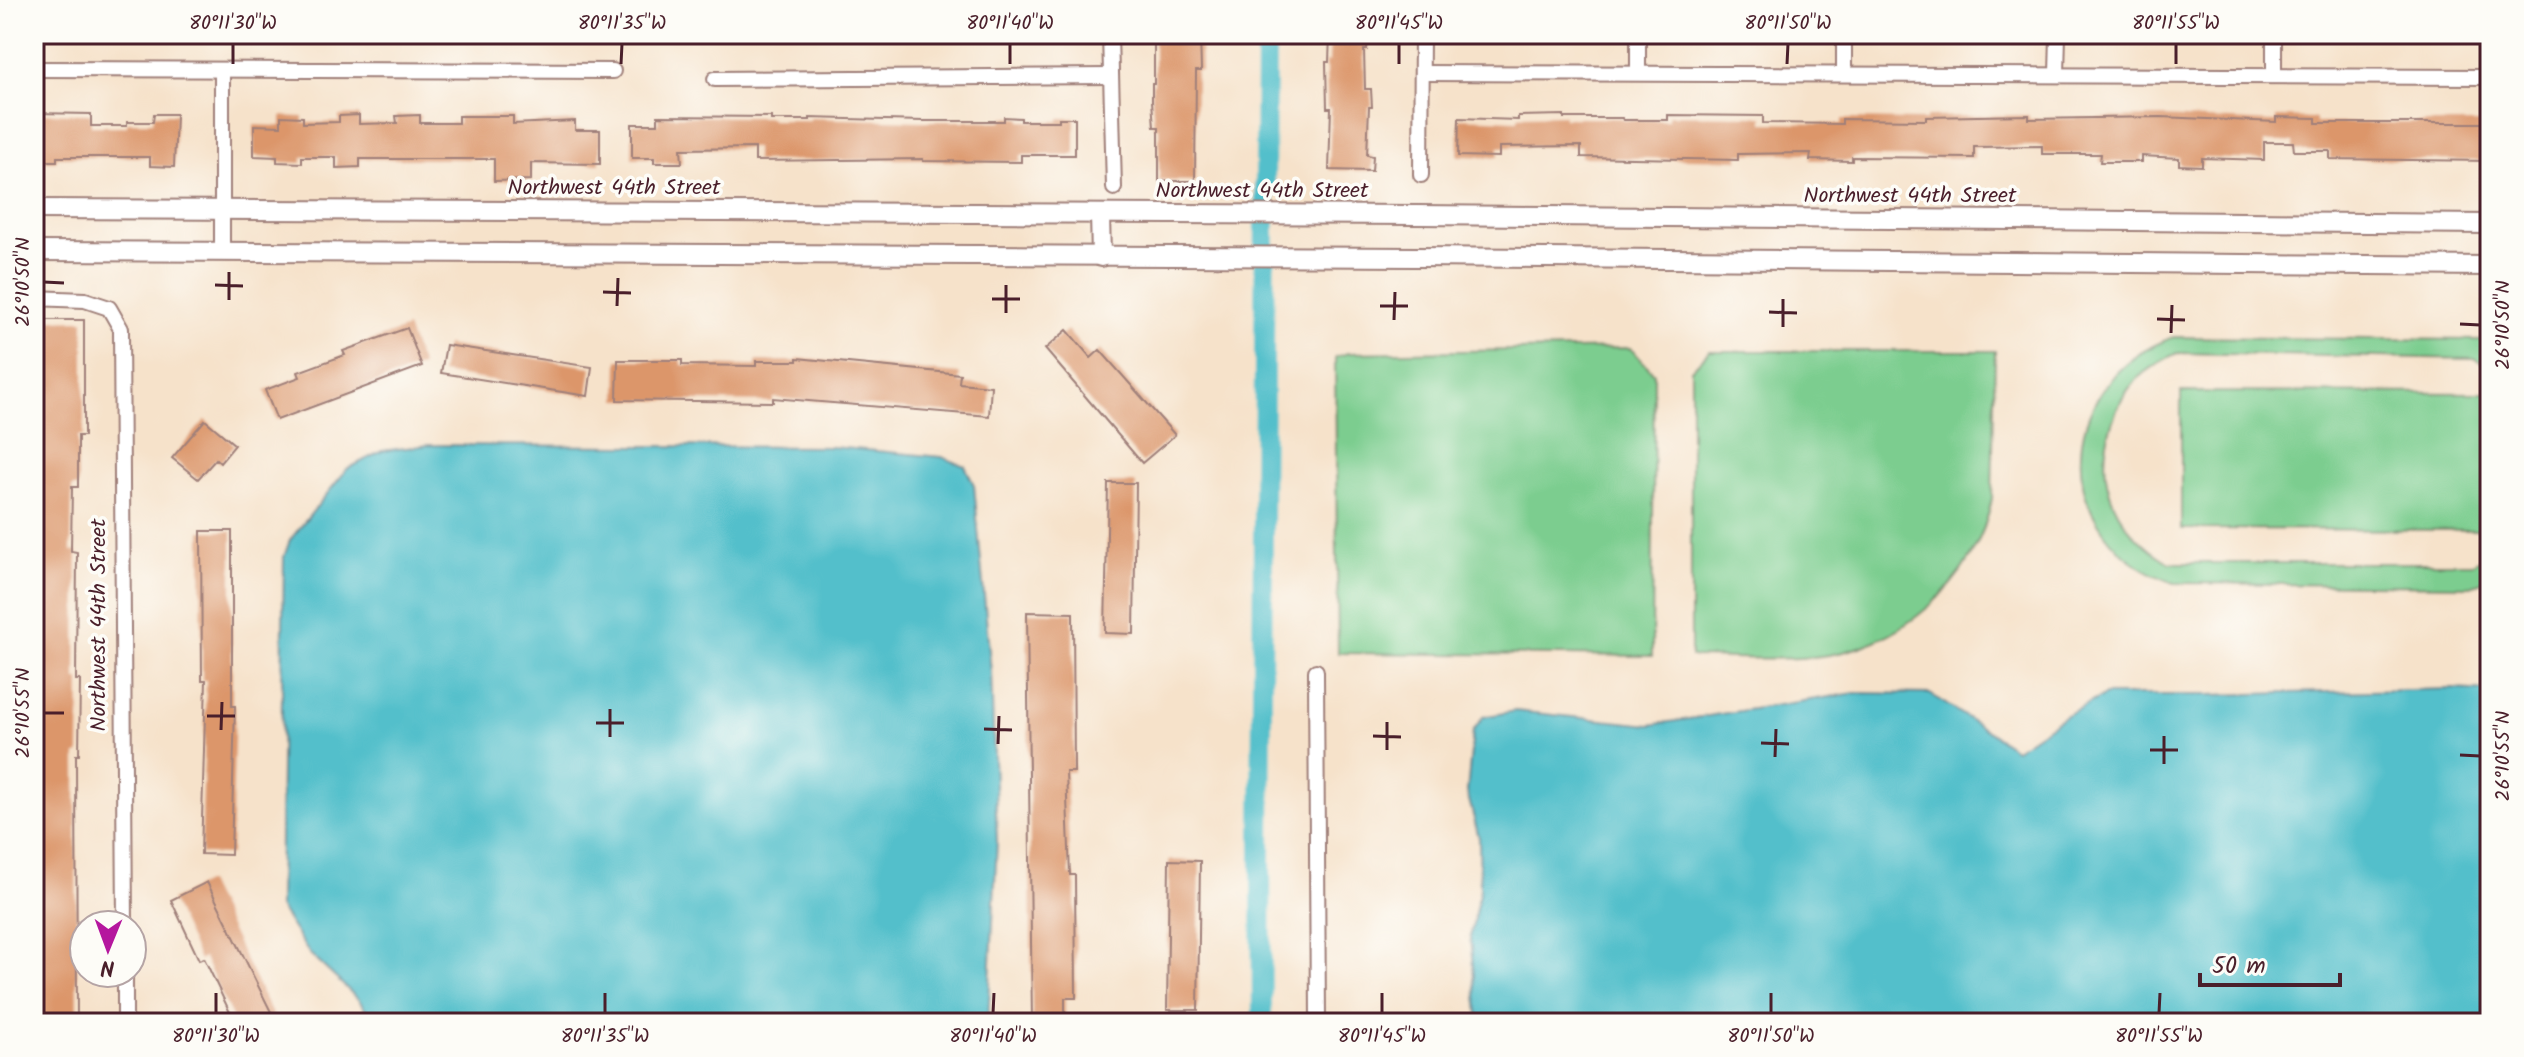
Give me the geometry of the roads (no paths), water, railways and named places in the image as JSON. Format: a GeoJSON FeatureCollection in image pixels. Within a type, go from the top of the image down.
{"type":"FeatureCollection","features":[{"type":"Feature","properties":{"kind":"street"},"geometry":{"type":"LineString","coordinates":[[1110,34],[1114,188]]}},
{"type":"Feature","properties":{"kind":"street"},"geometry":{"type":"LineString","coordinates":[[1421,175],[1422,34]]}},
{"type":"Feature","properties":{"kind":"street"},"geometry":{"type":"LineString","coordinates":[[1638,34],[1638,73]]}},
{"type":"Feature","properties":{"kind":"street"},"geometry":{"type":"LineString","coordinates":[[1844,34],[1844,74]]}},
{"type":"Feature","properties":{"kind":"street"},"geometry":{"type":"LineString","coordinates":[[2057,75],[2058,34]]}},
{"type":"Feature","properties":{"kind":"street"},"geometry":{"type":"LineString","coordinates":[[2274,34],[2274,76]]}},
{"type":"Feature","properties":{"kind":"street"},"geometry":{"type":"LineString","coordinates":[[34,69],[613,71]]}},
{"type":"Feature","properties":{"kind":"street"},"geometry":{"type":"LineString","coordinates":[[222,70],[222,252]]}},
{"type":"Feature","properties":{"kind":"street"},"geometry":{"type":"LineString","coordinates":[[1422,73],[2490,77]]}},
{"type":"Feature","properties":{"kind":"street"},"geometry":{"type":"LineString","coordinates":[[715,79],[1110,76]]}},
{"type":"Feature","properties":{"kind":"street","name":"Northwest 44th Street"},"geometry":{"type":"LineString","coordinates":[[34,209],[2490,224]]}},
{"type":"Feature","properties":{"kind":"street"},"geometry":{"type":"LineString","coordinates":[[1100,214],[1101,257]]}},
{"type":"Feature","properties":{"kind":"street"},"geometry":{"type":"LineString","coordinates":[[34,251],[2490,266]]}},
{"type":"Feature","properties":{"kind":"street","name":"Northwest 44th Street"},"geometry":{"type":"LineString","coordinates":[[34,298],[85,300],[109,308],[121,329],[125,909]]}},
{"type":"Feature","properties":{"kind":"street"},"geometry":{"type":"LineString","coordinates":[[1316,671],[1318,1023]]}},
{"type":"Feature","properties":{"kind":"street"},"geometry":{"type":"LineString","coordinates":[[125,989],[125,1023]]}},
{"type":"Feature","properties":{"kind":"water"},"geometry":{"type":"Polygon","coordinates":[[[429,445],[832,447],[942,457],[965,466],[974,485],[991,672],[997,841],[988,1023],[374,1023],[359,1000],[309,953],[279,907],[284,557],[290,540],[347,469],[382,451],[429,445]]]}},
{"type":"Feature","properties":{"kind":"water"},"geometry":{"type":"Polygon","coordinates":[[[2451,689],[2490,691],[2490,1023],[1479,1023],[1470,938],[1480,889],[1479,838],[1467,792],[1473,731],[1483,717],[1515,711],[1650,725],[1855,693],[1930,694],[2015,749],[2066,715],[2105,695],[2451,689]]]}},
{"type":"Feature","properties":{"kind":"waterway"},"geometry":{"type":"LineString","coordinates":[[1262,1023],[1266,34]]}}]}
